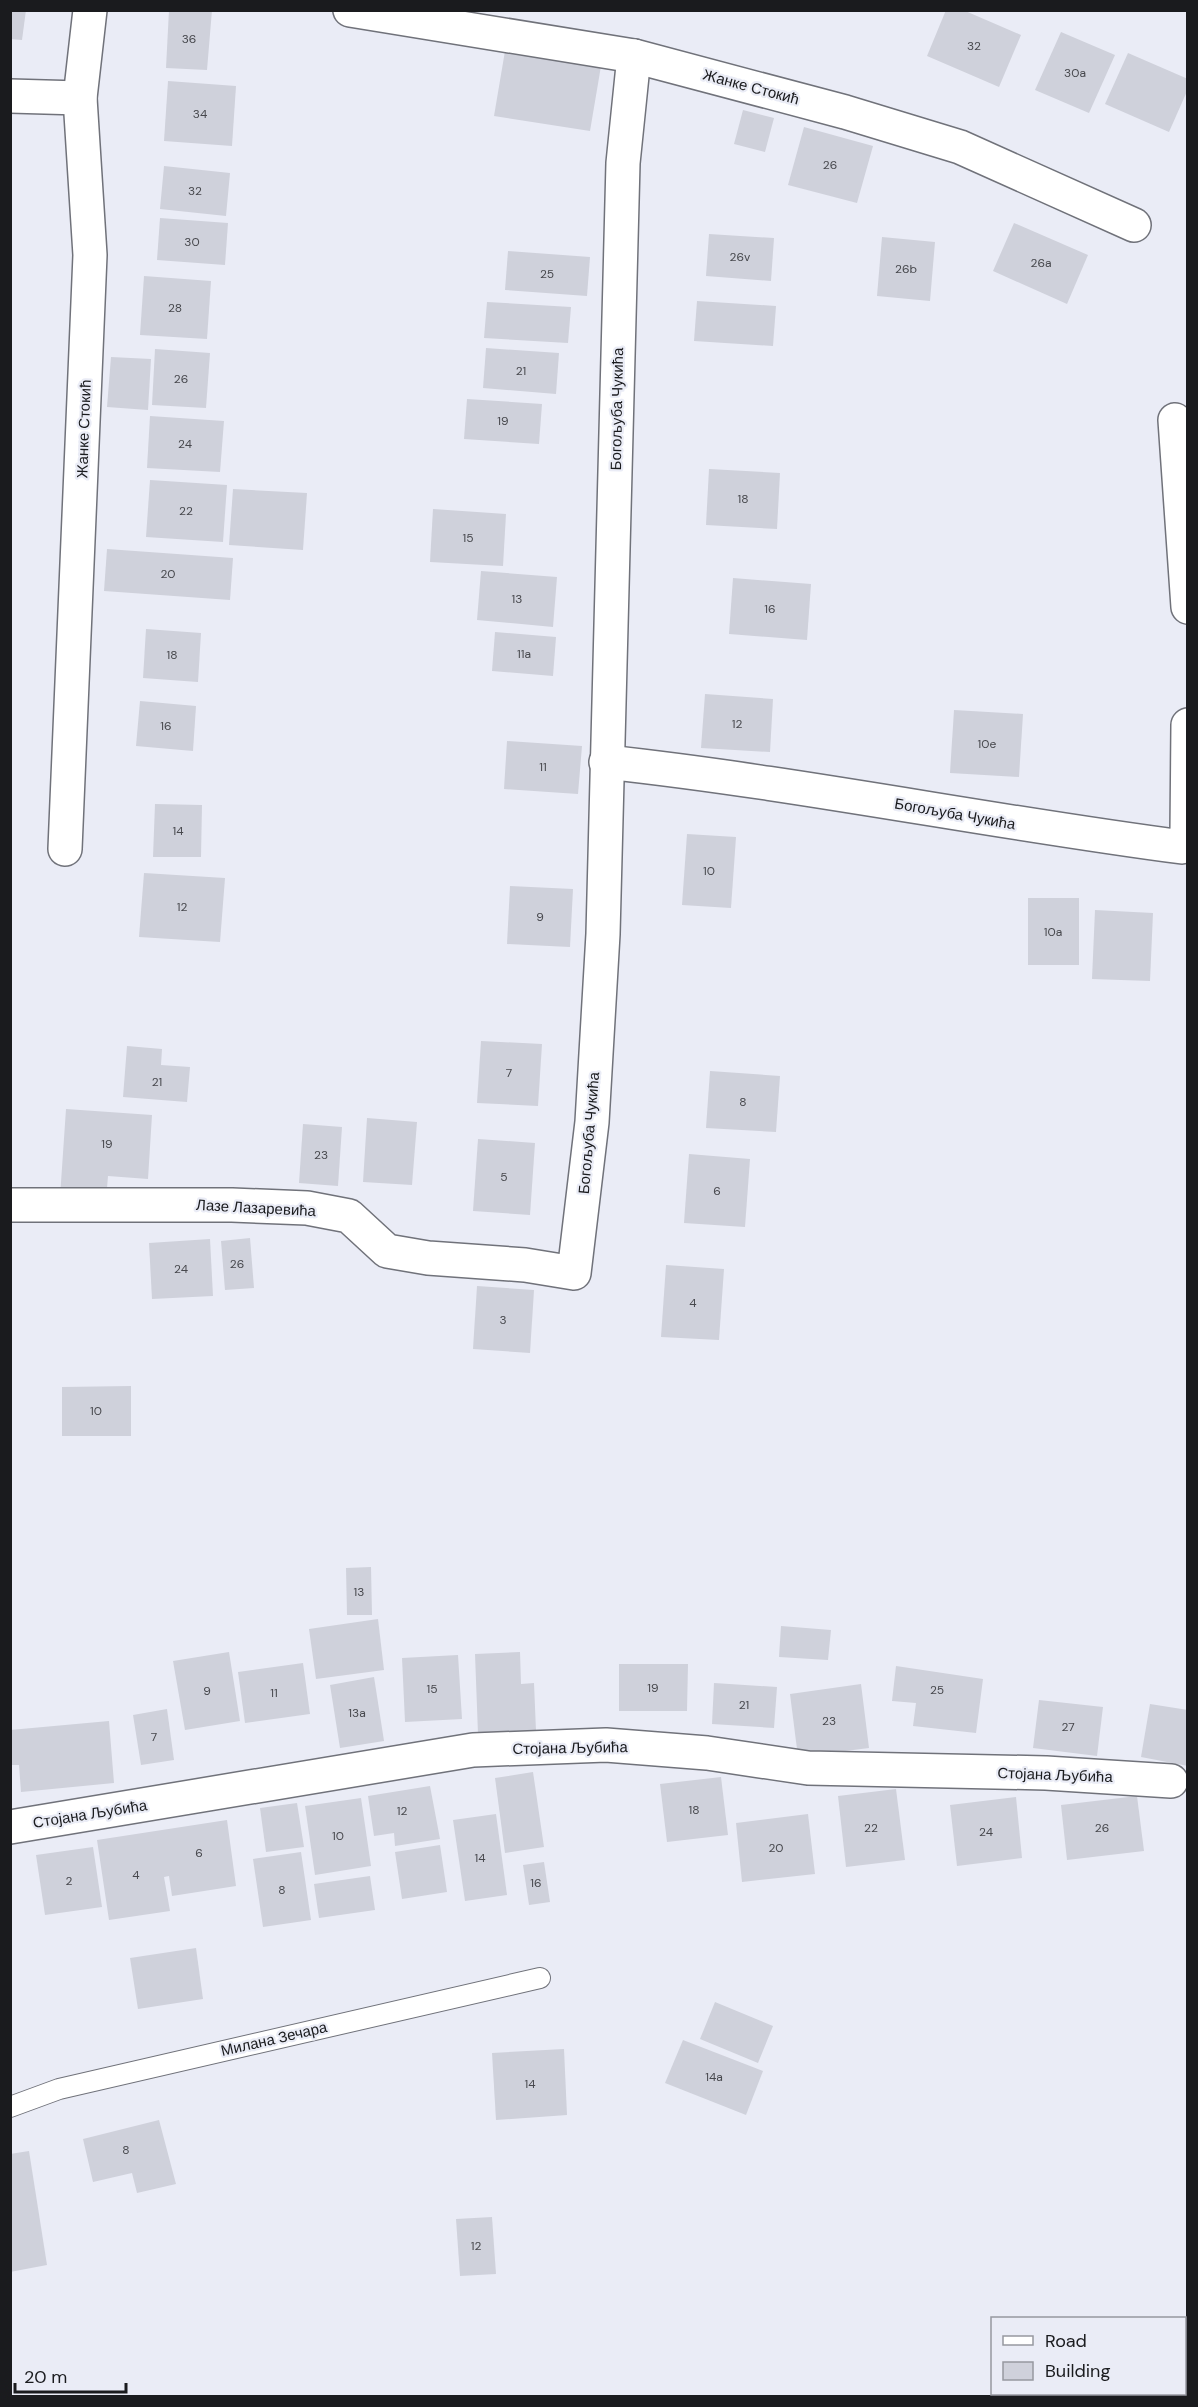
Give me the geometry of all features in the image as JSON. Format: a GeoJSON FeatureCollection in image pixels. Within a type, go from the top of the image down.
{"type":"FeatureCollection","features":[{"type":"Feature","properties":{"kind":"street","name":"Жанке Стокић"},"geometry":{"type":"LineString","coordinates":[[65,849],[90,255],[80,98],[90,10]]}},
{"type":"Feature","properties":{"kind":"street","name":"Жанке Стокић"},"geometry":{"type":"LineString","coordinates":[[350,10],[634,57],[845,112],[960,147],[1134,225]]}},
{"type":"Feature","properties":{"kind":"street","name":"Богољуба Чукића"},"geometry":{"type":"LineString","coordinates":[[581,1216],[592,1122],[603,946],[623,163],[634,57]]}},
{"type":"Feature","properties":{"kind":"street"},"geometry":{"type":"LineString","coordinates":[[10,96],[80,98]]}},
{"type":"Feature","properties":{"kind":"street"},"geometry":{"type":"LineString","coordinates":[[1175,420],[1188,607]]}},
{"type":"Feature","properties":{"kind":"street","name":"Богољуба Чукића"},"geometry":{"type":"LineString","coordinates":[[606,762],[723,775],[1072,833],[1182,847],[1187,833],[1188,725]]}},
{"type":"Feature","properties":{"kind":"street","name":"Лазе Лазаревића"},"geometry":{"type":"LineString","coordinates":[[10,1205],[232,1205],[307,1208],[349,1216],[387,1251],[428,1258],[525,1265],[573,1273],[581,1216]]}},
{"type":"Feature","properties":{"kind":"street","name":"Стојана Љубића"},"geometry":{"type":"LineString","coordinates":[[10,1827],[473,1750],[606,1745],[707,1753],[808,1768],[1046,1773],[1171,1780]]}},
{"type":"Feature","properties":{"kind":"lane","name":"Милана Зечара"},"geometry":{"type":"LineString","coordinates":[[10,2107],[59,2089],[540,1978]]}},
{"type":"Feature","properties":{"kind":"building"},"geometry":{"type":"Polygon","coordinates":[[[10,10],[26,10],[22,40],[10,39],[10,10]]]}},
{"type":"Feature","properties":{"kind":"building"},"geometry":{"type":"Polygon","coordinates":[[[169,10],[212,10],[207,70],[166,68],[169,10]]]}},
{"type":"Feature","properties":{"kind":"building"},"geometry":{"type":"Polygon","coordinates":[[[946,10],[963,10],[1021,35],[999,87],[927,56],[946,10]]]}},
{"type":"Feature","properties":{"kind":"building"},"geometry":{"type":"Polygon","coordinates":[[[1061,32],[1115,55],[1089,113],[1035,90],[1061,32]]]}},
{"type":"Feature","properties":{"kind":"building"},"geometry":{"type":"Polygon","coordinates":[[[505,51],[601,66],[590,131],[494,116],[505,51]]]}},
{"type":"Feature","properties":{"kind":"building"},"geometry":{"type":"Polygon","coordinates":[[[1128,53],[1188,79],[1188,89],[1169,132],[1105,104],[1128,53]]]}},
{"type":"Feature","properties":{"kind":"building"},"geometry":{"type":"Polygon","coordinates":[[[168,81],[236,86],[232,146],[164,141],[168,81]]]}},
{"type":"Feature","properties":{"kind":"building"},"geometry":{"type":"Polygon","coordinates":[[[743,110],[774,118],[765,152],[734,144],[743,110]]]}},
{"type":"Feature","properties":{"kind":"building"},"geometry":{"type":"Polygon","coordinates":[[[804,127],[873,146],[857,203],[788,185],[804,127]]]}},
{"type":"Feature","properties":{"kind":"building"},"geometry":{"type":"Polygon","coordinates":[[[164,166],[230,173],[226,216],[160,209],[164,166]]]}},
{"type":"Feature","properties":{"kind":"building"},"geometry":{"type":"Polygon","coordinates":[[[160,218],[228,223],[225,265],[157,260],[160,218]]]}},
{"type":"Feature","properties":{"kind":"building"},"geometry":{"type":"Polygon","coordinates":[[[1014,223],[1088,255],[1067,304],[993,271],[1014,223]]]}},
{"type":"Feature","properties":{"kind":"building"},"geometry":{"type":"Polygon","coordinates":[[[709,234],[774,238],[771,281],[706,276],[709,234]]]}},
{"type":"Feature","properties":{"kind":"building"},"geometry":{"type":"Polygon","coordinates":[[[882,237],[935,242],[930,301],[877,296],[882,237]]]}},
{"type":"Feature","properties":{"kind":"building"},"geometry":{"type":"Polygon","coordinates":[[[508,251],[590,257],[587,296],[505,290],[508,251]]]}},
{"type":"Feature","properties":{"kind":"building"},"geometry":{"type":"Polygon","coordinates":[[[144,276],[211,281],[207,339],[140,335],[144,276]]]}},
{"type":"Feature","properties":{"kind":"building"},"geometry":{"type":"Polygon","coordinates":[[[697,301],[776,306],[773,346],[694,341],[697,301]]]}},
{"type":"Feature","properties":{"kind":"building"},"geometry":{"type":"Polygon","coordinates":[[[487,302],[571,307],[568,343],[484,338],[487,302]]]}},
{"type":"Feature","properties":{"kind":"building"},"geometry":{"type":"Polygon","coordinates":[[[486,348],[559,353],[556,394],[483,388],[486,348]]]}},
{"type":"Feature","properties":{"kind":"building"},"geometry":{"type":"Polygon","coordinates":[[[155,349],[210,353],[206,408],[152,405],[155,349]]]}},
{"type":"Feature","properties":{"kind":"building"},"geometry":{"type":"Polygon","coordinates":[[[111,357],[151,359],[148,410],[107,407],[111,357]]]}},
{"type":"Feature","properties":{"kind":"building"},"geometry":{"type":"Polygon","coordinates":[[[467,399],[542,404],[539,444],[464,439],[467,399]]]}},
{"type":"Feature","properties":{"kind":"building"},"geometry":{"type":"Polygon","coordinates":[[[150,416],[224,421],[220,472],[147,468],[150,416]]]}},
{"type":"Feature","properties":{"kind":"building"},"geometry":{"type":"Polygon","coordinates":[[[709,469],[780,473],[777,529],[706,525],[709,469]]]}},
{"type":"Feature","properties":{"kind":"building"},"geometry":{"type":"Polygon","coordinates":[[[150,480],[227,485],[223,542],[146,537],[150,480]]]}},
{"type":"Feature","properties":{"kind":"building"},"geometry":{"type":"Polygon","coordinates":[[[233,489],[307,493],[303,550],[229,545],[233,489]]]}},
{"type":"Feature","properties":{"kind":"building"},"geometry":{"type":"Polygon","coordinates":[[[433,509],[506,514],[503,566],[430,562],[433,509]]]}},
{"type":"Feature","properties":{"kind":"building"},"geometry":{"type":"Polygon","coordinates":[[[107,549],[233,558],[230,600],[104,591],[107,549]]]}},
{"type":"Feature","properties":{"kind":"building"},"geometry":{"type":"Polygon","coordinates":[[[481,571],[557,577],[553,627],[477,620],[481,571]]]}},
{"type":"Feature","properties":{"kind":"building"},"geometry":{"type":"Polygon","coordinates":[[[733,578],[811,584],[807,640],[729,634],[733,578]]]}},
{"type":"Feature","properties":{"kind":"building"},"geometry":{"type":"Polygon","coordinates":[[[146,629],[201,633],[198,682],[143,678],[146,629]]]}},
{"type":"Feature","properties":{"kind":"building"},"geometry":{"type":"Polygon","coordinates":[[[495,632],[556,637],[553,676],[492,671],[495,632]]]}},
{"type":"Feature","properties":{"kind":"building"},"geometry":{"type":"Polygon","coordinates":[[[705,694],[773,699],[770,752],[701,748],[705,694]]]}},
{"type":"Feature","properties":{"kind":"building"},"geometry":{"type":"Polygon","coordinates":[[[140,701],[196,706],[193,751],[136,746],[140,701]]]}},
{"type":"Feature","properties":{"kind":"building"},"geometry":{"type":"Polygon","coordinates":[[[954,710],[1023,714],[1019,777],[950,773],[954,710]]]}},
{"type":"Feature","properties":{"kind":"building"},"geometry":{"type":"Polygon","coordinates":[[[507,741],[582,746],[578,794],[504,789],[507,741]]]}},
{"type":"Feature","properties":{"kind":"building"},"geometry":{"type":"Polygon","coordinates":[[[155,804],[202,805],[201,857],[153,857],[155,804]]]}},
{"type":"Feature","properties":{"kind":"building"},"geometry":{"type":"Polygon","coordinates":[[[687,834],[736,837],[731,908],[682,905],[687,834]]]}},
{"type":"Feature","properties":{"kind":"building"},"geometry":{"type":"Polygon","coordinates":[[[144,873],[225,878],[220,942],[139,937],[144,873]]]}},
{"type":"Feature","properties":{"kind":"building"},"geometry":{"type":"Polygon","coordinates":[[[510,886],[573,889],[570,947],[507,944],[510,886]]]}},
{"type":"Feature","properties":{"kind":"building"},"geometry":{"type":"Polygon","coordinates":[[[1028,898],[1079,898],[1079,965],[1028,965],[1028,898]]]}},
{"type":"Feature","properties":{"kind":"building"},"geometry":{"type":"Polygon","coordinates":[[[1095,910],[1153,913],[1150,981],[1092,979],[1095,910]]]}},
{"type":"Feature","properties":{"kind":"building"},"geometry":{"type":"Polygon","coordinates":[[[481,1041],[542,1044],[538,1106],[477,1103],[481,1041]]]}},
{"type":"Feature","properties":{"kind":"building"},"geometry":{"type":"Polygon","coordinates":[[[127,1046],[162,1049],[161,1065],[190,1067],[187,1102],[123,1097],[127,1046]]]}},
{"type":"Feature","properties":{"kind":"building"},"geometry":{"type":"Polygon","coordinates":[[[710,1071],[780,1076],[776,1132],[706,1128],[710,1071]]]}},
{"type":"Feature","properties":{"kind":"building"},"geometry":{"type":"Polygon","coordinates":[[[66,1109],[152,1115],[148,1179],[108,1176],[106,1200],[60,1197],[66,1109]]]}},
{"type":"Feature","properties":{"kind":"building"},"geometry":{"type":"Polygon","coordinates":[[[367,1118],[417,1122],[412,1185],[363,1182],[367,1118]]]}},
{"type":"Feature","properties":{"kind":"building"},"geometry":{"type":"Polygon","coordinates":[[[303,1124],[342,1127],[338,1186],[299,1183],[303,1124]]]}},
{"type":"Feature","properties":{"kind":"building"},"geometry":{"type":"Polygon","coordinates":[[[478,1139],[535,1143],[530,1215],[473,1211],[478,1139]]]}},
{"type":"Feature","properties":{"kind":"building"},"geometry":{"type":"Polygon","coordinates":[[[689,1154],[750,1159],[745,1227],[684,1223],[689,1154]]]}},
{"type":"Feature","properties":{"kind":"building"},"geometry":{"type":"Polygon","coordinates":[[[250,1238],[254,1288],[225,1290],[221,1241],[250,1238]]]}},
{"type":"Feature","properties":{"kind":"building"},"geometry":{"type":"Polygon","coordinates":[[[210,1239],[213,1296],[152,1299],[149,1243],[210,1239]]]}},
{"type":"Feature","properties":{"kind":"building"},"geometry":{"type":"Polygon","coordinates":[[[666,1265],[724,1269],[719,1340],[661,1337],[666,1265]]]}},
{"type":"Feature","properties":{"kind":"building"},"geometry":{"type":"Polygon","coordinates":[[[477,1286],[534,1290],[530,1353],[473,1349],[477,1286]]]}},
{"type":"Feature","properties":{"kind":"building"},"geometry":{"type":"Polygon","coordinates":[[[131,1386],[131,1436],[62,1436],[62,1387],[131,1386]]]}},
{"type":"Feature","properties":{"kind":"building"},"geometry":{"type":"Polygon","coordinates":[[[371,1567],[372,1615],[347,1615],[346,1568],[371,1567]]]}},
{"type":"Feature","properties":{"kind":"building"},"geometry":{"type":"Polygon","coordinates":[[[378,1619],[384,1670],[316,1679],[309,1629],[378,1619]]]}},
{"type":"Feature","properties":{"kind":"building"},"geometry":{"type":"Polygon","coordinates":[[[781,1626],[831,1630],[828,1660],[779,1657],[781,1626]]]}},
{"type":"Feature","properties":{"kind":"building"},"geometry":{"type":"Polygon","coordinates":[[[229,1652],[240,1721],[185,1730],[173,1661],[229,1652]]]}},
{"type":"Feature","properties":{"kind":"building"},"geometry":{"type":"Polygon","coordinates":[[[520,1652],[521,1684],[534,1683],[536,1731],[478,1734],[475,1654],[520,1652]]]}},
{"type":"Feature","properties":{"kind":"building"},"geometry":{"type":"Polygon","coordinates":[[[458,1655],[462,1719],[405,1722],[402,1658],[458,1655]]]}},
{"type":"Feature","properties":{"kind":"building"},"geometry":{"type":"Polygon","coordinates":[[[303,1663],[310,1714],[245,1723],[238,1672],[303,1663]]]}},
{"type":"Feature","properties":{"kind":"building"},"geometry":{"type":"Polygon","coordinates":[[[619,1664],[688,1664],[687,1711],[619,1711],[619,1664]]]}},
{"type":"Feature","properties":{"kind":"building"},"geometry":{"type":"Polygon","coordinates":[[[896,1666],[983,1679],[976,1733],[913,1726],[916,1703],[892,1701],[896,1666]]]}},
{"type":"Feature","properties":{"kind":"building"},"geometry":{"type":"Polygon","coordinates":[[[374,1677],[384,1741],[340,1748],[330,1685],[374,1677]]]}},
{"type":"Feature","properties":{"kind":"building"},"geometry":{"type":"Polygon","coordinates":[[[714,1683],[777,1687],[774,1728],[712,1724],[714,1683]]]}},
{"type":"Feature","properties":{"kind":"building"},"geometry":{"type":"Polygon","coordinates":[[[861,1684],[869,1748],[798,1757],[790,1694],[861,1684]]]}},
{"type":"Feature","properties":{"kind":"building"},"geometry":{"type":"Polygon","coordinates":[[[1039,1700],[1103,1707],[1097,1756],[1033,1748],[1039,1700]]]}},
{"type":"Feature","properties":{"kind":"building"},"geometry":{"type":"Polygon","coordinates":[[[1150,1704],[1188,1710],[1188,1766],[1141,1757],[1150,1704]]]}},
{"type":"Feature","properties":{"kind":"building"},"geometry":{"type":"Polygon","coordinates":[[[167,1709],[174,1760],[141,1765],[133,1715],[167,1709]]]}},
{"type":"Feature","properties":{"kind":"building"},"geometry":{"type":"Polygon","coordinates":[[[109,1721],[114,1783],[21,1792],[19,1765],[10,1765],[10,1730],[109,1721]]]}},
{"type":"Feature","properties":{"kind":"building"},"geometry":{"type":"Polygon","coordinates":[[[533,1772],[544,1847],[505,1853],[495,1778],[533,1772]]]}},
{"type":"Feature","properties":{"kind":"building"},"geometry":{"type":"Polygon","coordinates":[[[721,1777],[728,1835],[667,1842],[660,1784],[721,1777]]]}},
{"type":"Feature","properties":{"kind":"building"},"geometry":{"type":"Polygon","coordinates":[[[430,1786],[440,1839],[395,1846],[394,1833],[374,1836],[368,1796],[430,1786]]]}},
{"type":"Feature","properties":{"kind":"building"},"geometry":{"type":"Polygon","coordinates":[[[896,1789],[905,1860],[846,1867],[838,1796],[896,1789]]]}},
{"type":"Feature","properties":{"kind":"building"},"geometry":{"type":"Polygon","coordinates":[[[1137,1796],[1144,1851],[1067,1860],[1061,1805],[1137,1796]]]}},
{"type":"Feature","properties":{"kind":"building"},"geometry":{"type":"Polygon","coordinates":[[[1016,1797],[1022,1858],[957,1866],[950,1805],[1016,1797]]]}},
{"type":"Feature","properties":{"kind":"building"},"geometry":{"type":"Polygon","coordinates":[[[361,1798],[371,1866],[315,1875],[305,1806],[361,1798]]]}},
{"type":"Feature","properties":{"kind":"building"},"geometry":{"type":"Polygon","coordinates":[[[297,1803],[304,1847],[266,1852],[260,1808],[297,1803]]]}},
{"type":"Feature","properties":{"kind":"building"},"geometry":{"type":"Polygon","coordinates":[[[496,1814],[507,1895],[465,1901],[453,1820],[496,1814]]]}},
{"type":"Feature","properties":{"kind":"building"},"geometry":{"type":"Polygon","coordinates":[[[808,1814],[815,1874],[742,1882],[736,1823],[808,1814]]]}},
{"type":"Feature","properties":{"kind":"building"},"geometry":{"type":"Polygon","coordinates":[[[227,1820],[236,1886],[172,1896],[169,1876],[164,1877],[170,1911],[109,1920],[97,1840],[227,1820]]]}},
{"type":"Feature","properties":{"kind":"building"},"geometry":{"type":"Polygon","coordinates":[[[440,1845],[447,1892],[402,1899],[395,1852],[440,1845]]]}},
{"type":"Feature","properties":{"kind":"building"},"geometry":{"type":"Polygon","coordinates":[[[93,1847],[102,1907],[45,1915],[36,1855],[93,1847]]]}},
{"type":"Feature","properties":{"kind":"building"},"geometry":{"type":"Polygon","coordinates":[[[301,1852],[311,1920],[263,1927],[253,1859],[301,1852]]]}},
{"type":"Feature","properties":{"kind":"building"},"geometry":{"type":"Polygon","coordinates":[[[544,1862],[550,1902],[529,1905],[523,1865],[544,1862]]]}},
{"type":"Feature","properties":{"kind":"building"},"geometry":{"type":"Polygon","coordinates":[[[370,1876],[375,1910],[319,1918],[314,1884],[370,1876]]]}},
{"type":"Feature","properties":{"kind":"building"},"geometry":{"type":"Polygon","coordinates":[[[196,1948],[203,1999],[138,2009],[130,1958],[196,1948]]]}},
{"type":"Feature","properties":{"kind":"building"},"geometry":{"type":"Polygon","coordinates":[[[715,2002],[773,2026],[758,2063],[700,2039],[715,2002]]]}},
{"type":"Feature","properties":{"kind":"building"},"geometry":{"type":"Polygon","coordinates":[[[683,2040],[763,2071],[746,2115],[665,2083],[683,2040]]]}},
{"type":"Feature","properties":{"kind":"building"},"geometry":{"type":"Polygon","coordinates":[[[564,2049],[567,2115],[496,2120],[492,2053],[564,2049]]]}},
{"type":"Feature","properties":{"kind":"building"},"geometry":{"type":"Polygon","coordinates":[[[159,2120],[176,2184],[137,2193],[132,2173],[93,2182],[83,2139],[159,2120]]]}},
{"type":"Feature","properties":{"kind":"building"},"geometry":{"type":"Polygon","coordinates":[[[29,2151],[47,2265],[10,2272],[10,2154],[29,2151]]]}},
{"type":"Feature","properties":{"kind":"building"},"geometry":{"type":"Polygon","coordinates":[[[492,2217],[496,2274],[460,2276],[456,2219],[492,2217]]]}}]}
